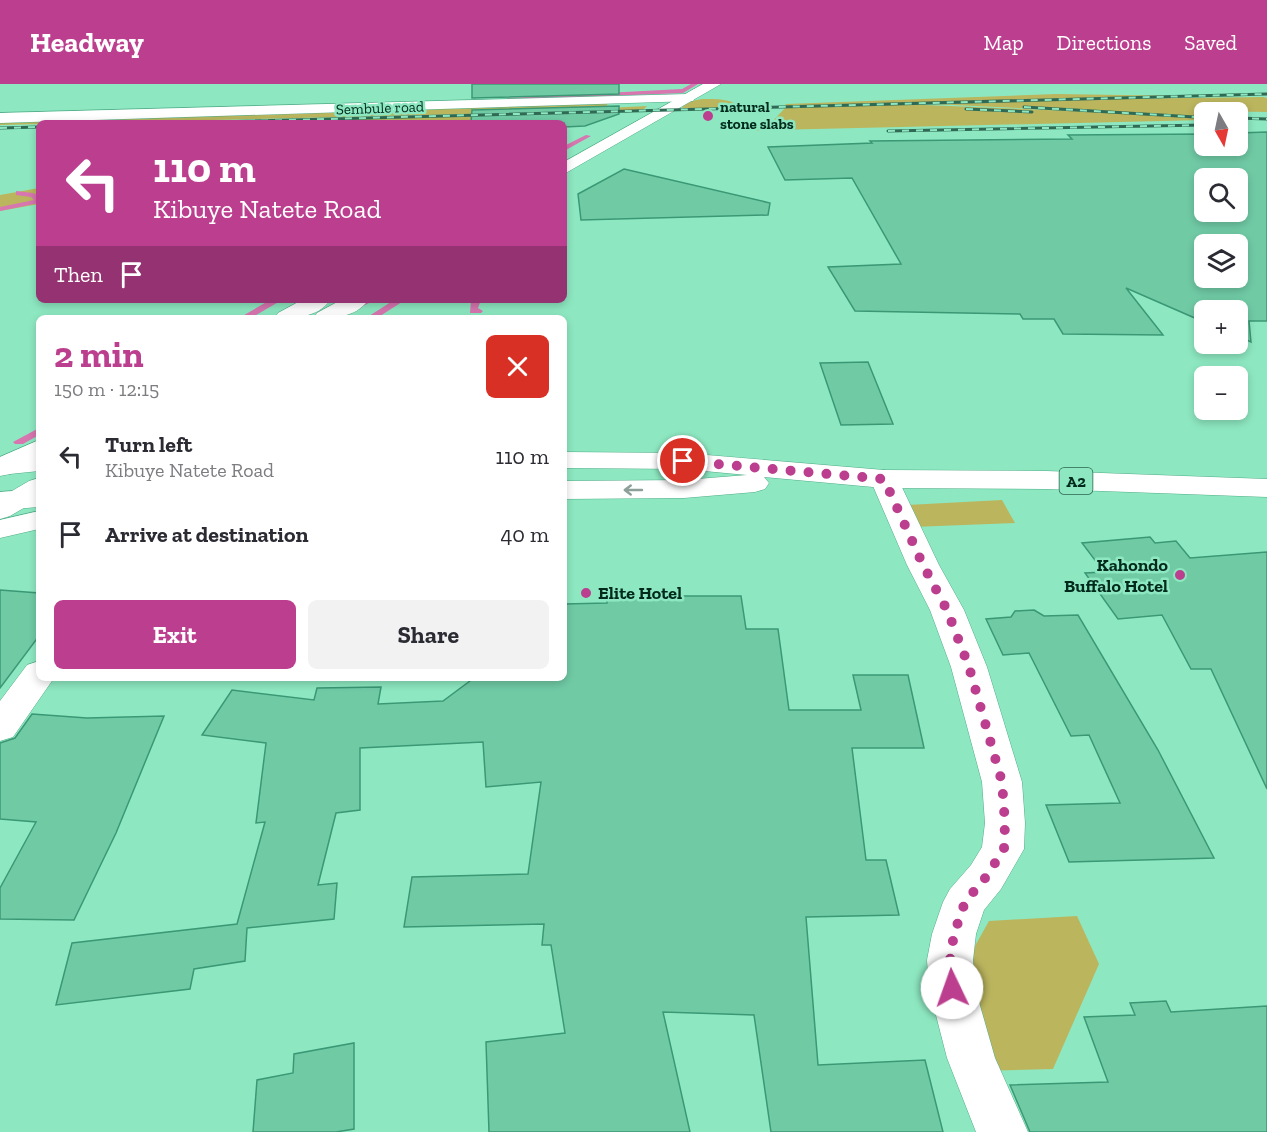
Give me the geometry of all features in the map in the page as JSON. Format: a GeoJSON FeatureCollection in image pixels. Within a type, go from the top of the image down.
{"type":"FeatureCollection","features":[{"type":"Feature","properties":{"kind":"street"},"geometry":{"type":"LineString","coordinates":[[567,167],[714,84]]}},
{"type":"Feature","properties":{"kind":"street","name":"Sembule road"},"geometry":{"type":"LineString","coordinates":[[0,118],[688,98]]}},
{"type":"Feature","properties":{"kind":"street"},"geometry":{"type":"LineString","coordinates":[[292,315],[314,303]]}},
{"type":"Feature","properties":{"kind":"street"},"geometry":{"type":"LineString","coordinates":[[330,315],[352,303]]}},
{"type":"Feature","properties":{"kind":"street"},"geometry":{"type":"LineString","coordinates":[[1,467],[36,450]]}},
{"type":"Feature","properties":{"kind":"street","name":"A2"},"geometry":{"type":"LineString","coordinates":[[567,460],[683,461],[884,479],[1046,480],[1267,488]]}},
{"type":"Feature","properties":{"kind":"street"},"geometry":{"type":"LineString","coordinates":[[1,467],[36,463]]}},
{"type":"Feature","properties":{"kind":"street","name":"A2"},"geometry":{"type":"LineString","coordinates":[[567,490],[684,489],[838,475]]}},
{"type":"Feature","properties":{"kind":"street"},"geometry":{"type":"LineString","coordinates":[[884,479],[923,565],[947,610],[969,667],[1002,782],[1004,849],[986,877],[965,902],[954,934],[950,960],[952,988],[970,1058],[1002,1132]]}},
{"type":"Feature","properties":{"kind":"street"},"geometry":{"type":"LineString","coordinates":[[0,529],[23,502]]}},
{"type":"Feature","properties":{"kind":"street"},"geometry":{"type":"LineString","coordinates":[[0,728],[36,677]]}},
{"type":"Feature","properties":{"kind":"shaded area"},"geometry":{"type":"Polygon","coordinates":[[[1056,94],[1188,96],[1033,100],[1263,97],[1267,98],[1267,112],[1248,112],[1248,102],[1194,102],[1194,120],[735,131],[771,123],[785,108],[900,104],[1146,114],[911,103],[784,107],[786,104],[1056,94]]]}},
{"type":"Feature","properties":{"kind":"shaded area"},"geometry":{"type":"Polygon","coordinates":[[[702,99],[728,101],[743,108],[656,111],[682,108],[686,102],[702,99]]]}},
{"type":"Feature","properties":{"kind":"shaded area"},"geometry":{"type":"Polygon","coordinates":[[[608,102],[606,108],[647,106],[643,110],[214,120],[36,120],[36,124],[0,125],[0,121],[608,102]]]}},
{"type":"Feature","properties":{"kind":"shaded area"},"geometry":{"type":"Polygon","coordinates":[[[472,116],[595,116],[466,120],[320,120],[472,116]]]}},
{"type":"Feature","properties":{"kind":"shaded area"},"geometry":{"type":"Polygon","coordinates":[[[36,189],[36,205],[0,211],[0,195],[36,189]]]}},
{"type":"Feature","properties":{"kind":"shaded area"},"geometry":{"type":"Polygon","coordinates":[[[1002,500],[1015,523],[913,527],[907,505],[1002,500]]]}},
{"type":"Feature","properties":{"kind":"shaded area"},"geometry":{"type":"Polygon","coordinates":[[[1077,916],[1099,964],[1053,1069],[978,1071],[958,976],[989,921],[1077,916]]]}},
{"type":"Feature","properties":{"kind":"building"},"geometry":{"type":"Polygon","coordinates":[[[472,84],[619,84],[619,94],[472,98],[472,84]]]}},
{"type":"Feature","properties":{"kind":"building"},"geometry":{"type":"Polygon","coordinates":[[[619,106],[619,114],[585,126],[567,127],[567,120],[471,120],[472,110],[619,106]]]}},
{"type":"Feature","properties":{"kind":"building"},"geometry":{"type":"Polygon","coordinates":[[[1267,132],[1267,321],[1249,321],[1251,342],[1248,341],[1248,300],[1194,300],[1194,318],[1126,288],[1163,335],[1063,334],[1054,319],[1023,319],[1020,314],[855,311],[828,267],[901,264],[852,178],[785,180],[768,147],[872,143],[870,141],[1072,139],[1068,135],[1194,134],[1194,156],[1248,156],[1248,133],[1267,132]]]}},
{"type":"Feature","properties":{"kind":"building"},"geometry":{"type":"Polygon","coordinates":[[[624,169],[770,203],[768,215],[581,220],[578,194],[624,169]]]}},
{"type":"Feature","properties":{"kind":"building"},"geometry":{"type":"Polygon","coordinates":[[[868,362],[893,424],[841,425],[820,363],[868,362]]]}},
{"type":"Feature","properties":{"kind":"building"},"geometry":{"type":"Polygon","coordinates":[[[1150,537],[1155,543],[1176,541],[1190,558],[1267,552],[1267,789],[1211,669],[1191,669],[1162,615],[1118,619],[1085,573],[1104,572],[1082,543],[1150,537]]]}},
{"type":"Feature","properties":{"kind":"building"},"geometry":{"type":"Polygon","coordinates":[[[0,590],[36,593],[36,640],[0,688],[0,590]]]}},
{"type":"Feature","properties":{"kind":"building"},"geometry":{"type":"Polygon","coordinates":[[[607,596],[741,596],[746,629],[778,629],[789,710],[861,710],[853,675],[908,675],[924,748],[852,748],[866,860],[886,860],[899,915],[806,917],[818,1065],[925,1060],[943,1132],[771,1132],[754,1015],[663,1012],[690,1132],[489,1132],[486,1042],[565,1033],[551,945],[542,945],[544,924],[404,927],[412,877],[528,874],[541,782],[486,787],[483,742],[360,748],[360,810],[336,813],[318,885],[337,883],[334,919],[247,928],[245,961],[194,969],[190,989],[56,1005],[72,943],[237,924],[265,822],[256,823],[266,743],[202,735],[232,690],[314,700],[317,688],[381,687],[378,704],[443,701],[470,681],[567,681],[567,604],[607,603],[607,596]]]}},
{"type":"Feature","properties":{"kind":"building"},"geometry":{"type":"Polygon","coordinates":[[[1034,610],[1044,616],[1078,615],[1158,750],[1214,858],[1069,862],[1046,805],[1120,803],[1089,735],[1071,736],[1029,653],[1003,655],[986,619],[1011,617],[1015,611],[1034,610]]]}},
{"type":"Feature","properties":{"kind":"building"},"geometry":{"type":"Polygon","coordinates":[[[32,714],[87,718],[164,716],[116,833],[74,920],[0,919],[0,888],[36,822],[0,819],[0,743],[15,738],[32,714]]]}},
{"type":"Feature","properties":{"kind":"building"},"geometry":{"type":"Polygon","coordinates":[[[1166,1001],[1171,1012],[1267,1006],[1267,1132],[1030,1132],[1010,1085],[1108,1082],[1084,1017],[1135,1015],[1130,1003],[1166,1001]]]}},
{"type":"Feature","properties":{"kind":"building"},"geometry":{"type":"Polygon","coordinates":[[[354,1043],[354,1129],[336,1132],[253,1132],[257,1080],[293,1073],[294,1054],[354,1043]]]}},
{"type":"Feature","properties":{"kind":"waterway"},"geometry":{"type":"LineString","coordinates":[[510,98],[683,91],[695,84]]}},
{"type":"Feature","properties":{"kind":"waterway"},"geometry":{"type":"LineString","coordinates":[[567,147],[588,136]]}},
{"type":"Feature","properties":{"kind":"waterway"},"geometry":{"type":"LineString","coordinates":[[19,193],[36,198]]}},
{"type":"Feature","properties":{"kind":"waterway"},"geometry":{"type":"LineString","coordinates":[[0,209],[36,202]]}},
{"type":"Feature","properties":{"kind":"waterway"},"geometry":{"type":"LineString","coordinates":[[250,315],[272,303]]}},
{"type":"Feature","properties":{"kind":"waterway"},"geometry":{"type":"LineString","coordinates":[[350,309],[363,303]]}},
{"type":"Feature","properties":{"kind":"waterway"},"geometry":{"type":"LineString","coordinates":[[376,315],[395,303]]}},
{"type":"Feature","properties":{"kind":"waterway"},"geometry":{"type":"LineString","coordinates":[[475,303],[473,311],[478,311]]}},
{"type":"Feature","properties":{"kind":"waterway"},"geometry":{"type":"LineString","coordinates":[[19,442],[36,433]]}},
{"type":"Feature","properties":{"kind":"railway"},"geometry":{"type":"LineString","coordinates":[[290,120],[1267,94]]}},
{"type":"Feature","properties":{"kind":"railway"},"geometry":{"type":"LineString","coordinates":[[1024,107],[1194,117]]}},
{"type":"Feature","properties":{"kind":"railway"},"geometry":{"type":"LineString","coordinates":[[966,109],[1032,112]]}},
{"type":"Feature","properties":{"kind":"railway"},"geometry":{"type":"LineString","coordinates":[[1248,118],[1267,119]]}},
{"type":"Feature","properties":{"kind":"railway"},"geometry":{"type":"LineString","coordinates":[[888,131],[1194,125]]}},
{"type":"Feature","properties":{"kind":"railway"},"geometry":{"type":"LineString","coordinates":[[0,128],[36,127]]}},
{"type":"Feature","properties":{"kind":"place","name":"natural stone slabs"},"geometry":{"type":"Point","coordinates":[708,116]}},
{"type":"Feature","properties":{"kind":"place","name":"Kahondo Buffalo Hotel"},"geometry":{"type":"Point","coordinates":[1180,575]}},
{"type":"Feature","properties":{"kind":"place","name":"Elite Hotel"},"geometry":{"type":"Point","coordinates":[586,593]}},
{"type":"Feature","properties":{"kind":"route"},"geometry":{"type":"LineString","coordinates":[[683,461],[884,479],[923,565],[947,610],[980,700],[989,741],[1002,782],[1004,849],[986,877],[965,902],[954,934],[950,960],[952,988]]}}]}
